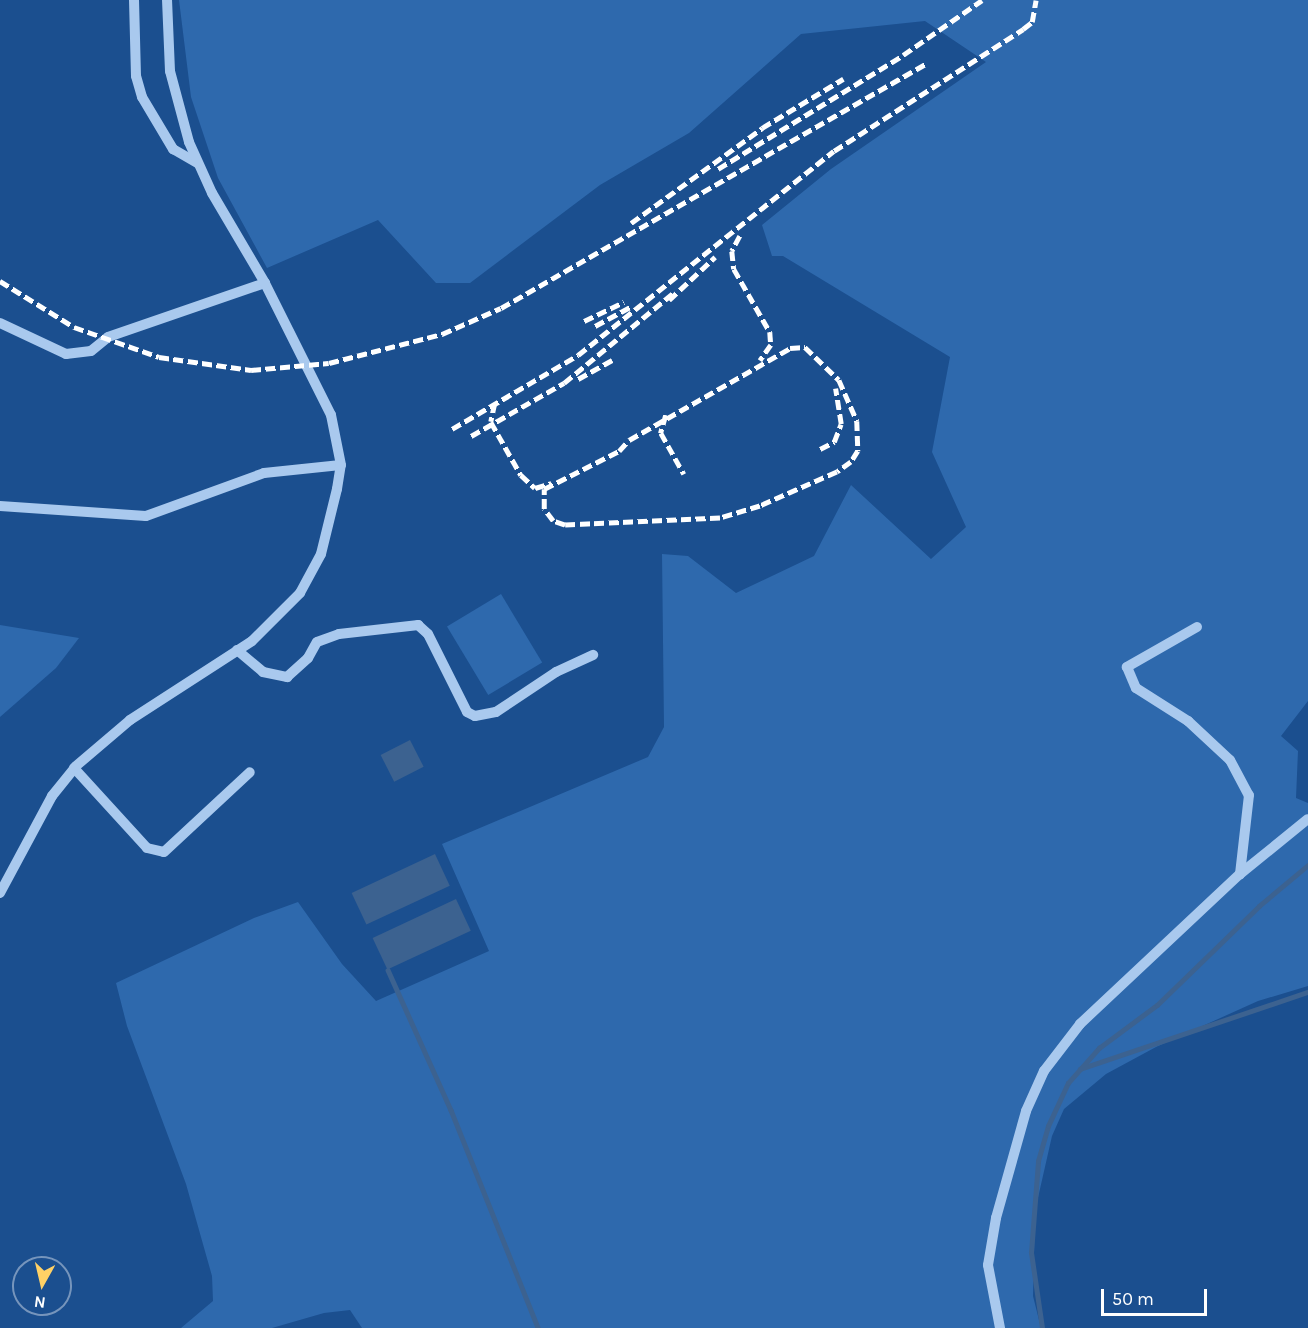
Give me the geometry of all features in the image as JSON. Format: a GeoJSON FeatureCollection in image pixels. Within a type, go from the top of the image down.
{"type":"FeatureCollection","features":[{"type":"Feature","properties":{"kind":"street"},"geometry":{"type":"LineString","coordinates":[[134,0],[136,76],[142,97],[173,149],[197,163]]}},
{"type":"Feature","properties":{"kind":"street"},"geometry":{"type":"LineString","coordinates":[[0,893],[52,796],[74,768],[130,720],[237,650],[279,618],[300,593],[321,554],[341,465],[330,415],[265,284],[197,163],[170,71],[167,0]]}},
{"type":"Feature","properties":{"kind":"street"},"geometry":{"type":"LineString","coordinates":[[0,323],[66,354],[91,351],[108,337],[265,284]]}},
{"type":"Feature","properties":{"kind":"street"},"geometry":{"type":"LineString","coordinates":[[0,506],[146,516],[264,473],[341,465]]}},
{"type":"Feature","properties":{"kind":"street"},"geometry":{"type":"LineString","coordinates":[[237,650],[263,672],[287,676],[308,658],[316,642],[339,634],[418,625],[428,634],[467,712],[475,716],[496,712],[556,672],[593,655]]}},
{"type":"Feature","properties":{"kind":"street"},"geometry":{"type":"LineString","coordinates":[[1197,627],[1128,667],[1136,688],[1188,721],[1230,760],[1249,795],[1240,874]]}},
{"type":"Feature","properties":{"kind":"street"},"geometry":{"type":"LineString","coordinates":[[74,768],[147,848],[164,852],[250,772]]}},
{"type":"Feature","properties":{"kind":"street"},"geometry":{"type":"LineString","coordinates":[[1000,1328],[988,1264],[996,1218],[1026,1110],[1044,1071],[1080,1024],[1240,874],[1308,819]]}},
{"type":"Feature","properties":{"kind":"shaded area"},"geometry":{"type":"Polygon","coordinates":[[[179,0],[1308,0],[1308,701],[1281,736],[1298,751],[1296,798],[1308,803],[1308,986],[1258,1001],[1156,1047],[1106,1074],[1064,1109],[1052,1136],[1035,1211],[1033,1296],[1041,1328],[362,1328],[350,1310],[324,1313],[272,1328],[181,1328],[213,1301],[212,1276],[186,1184],[127,1026],[116,983],[254,918],[298,902],[342,964],[376,1001],[489,951],[442,844],[648,757],[664,727],[662,554],[688,556],[736,593],[814,556],[851,485],[931,559],[966,527],[932,452],[950,357],[783,256],[772,256],[762,225],[831,169],[986,62],[925,21],[801,34],[689,133],[600,185],[470,283],[436,283],[378,220],[267,268],[218,178],[191,97],[179,0]]]}},
{"type":"Feature","properties":{"kind":"shaded area"},"geometry":{"type":"Polygon","coordinates":[[[501,594],[542,663],[488,695],[447,626],[501,594]]]}},
{"type":"Feature","properties":{"kind":"shaded area"},"geometry":{"type":"Polygon","coordinates":[[[0,625],[79,638],[56,668],[0,717],[0,625]]]}},
{"type":"Feature","properties":{"kind":"shaded area"},"geometry":{"type":"Polygon","coordinates":[[[410,740],[424,767],[394,782],[381,755],[410,740]]]}},
{"type":"Feature","properties":{"kind":"shaded area"},"geometry":{"type":"Polygon","coordinates":[[[435,854],[450,886],[366,925],[352,893],[435,854]]]}},
{"type":"Feature","properties":{"kind":"shaded area"},"geometry":{"type":"Polygon","coordinates":[[[456,899],[471,931],[387,970],[373,938],[456,899]]]}},
{"type":"Feature","properties":{"kind":"waterway"},"geometry":{"type":"LineString","coordinates":[[1042,1328],[1031,1253],[1038,1161],[1048,1126],[1068,1083],[1099,1048],[1157,1005],[1259,906],[1308,865]]}},
{"type":"Feature","properties":{"kind":"waterway"},"geometry":{"type":"LineString","coordinates":[[388,970],[451,1110],[538,1328]]}},
{"type":"Feature","properties":{"kind":"waterway"},"geometry":{"type":"LineString","coordinates":[[1080,1069],[1308,992]]}},
{"type":"Feature","properties":{"kind":"railway"},"geometry":{"type":"LineString","coordinates":[[718,169],[903,55],[982,0]]}},
{"type":"Feature","properties":{"kind":"railway"},"geometry":{"type":"LineString","coordinates":[[452,429],[578,355],[834,151],[1023,29],[1032,22],[1036,0]]}},
{"type":"Feature","properties":{"kind":"railway"},"geometry":{"type":"LineString","coordinates":[[0,281],[74,327],[159,357],[251,370],[329,363],[442,334],[501,308],[927,63]]}},
{"type":"Feature","properties":{"kind":"railway"},"geometry":{"type":"LineString","coordinates":[[631,223],[762,128],[843,79]]}},
{"type":"Feature","properties":{"kind":"railway"},"geometry":{"type":"LineString","coordinates":[[740,236],[732,251],[734,269],[770,332],[771,345],[760,361]]}},
{"type":"Feature","properties":{"kind":"railway"},"geometry":{"type":"LineString","coordinates":[[669,300],[715,257]]}},
{"type":"Feature","properties":{"kind":"railway"},"geometry":{"type":"LineString","coordinates":[[471,436],[564,383],[673,293]]}},
{"type":"Feature","properties":{"kind":"railway"},"geometry":{"type":"LineString","coordinates":[[584,321],[624,302]]}},
{"type":"Feature","properties":{"kind":"railway"},"geometry":{"type":"LineString","coordinates":[[595,326],[632,306]]}},
{"type":"Feature","properties":{"kind":"railway"},"geometry":{"type":"LineString","coordinates":[[805,347],[839,380],[857,421],[858,451],[851,462],[837,472],[760,506],[720,518],[565,525],[553,521],[544,509],[544,489],[619,451],[629,440],[790,348],[805,347]]}},
{"type":"Feature","properties":{"kind":"railway"},"geometry":{"type":"LineString","coordinates":[[578,379],[612,360]]}},
{"type":"Feature","properties":{"kind":"railway"},"geometry":{"type":"LineString","coordinates":[[820,449],[834,442],[841,424],[835,388]]}},
{"type":"Feature","properties":{"kind":"railway"},"geometry":{"type":"LineString","coordinates":[[495,403],[491,422],[521,475],[535,488],[551,483]]}},
{"type":"Feature","properties":{"kind":"railway"},"geometry":{"type":"LineString","coordinates":[[666,415],[661,433],[684,474]]}}]}
